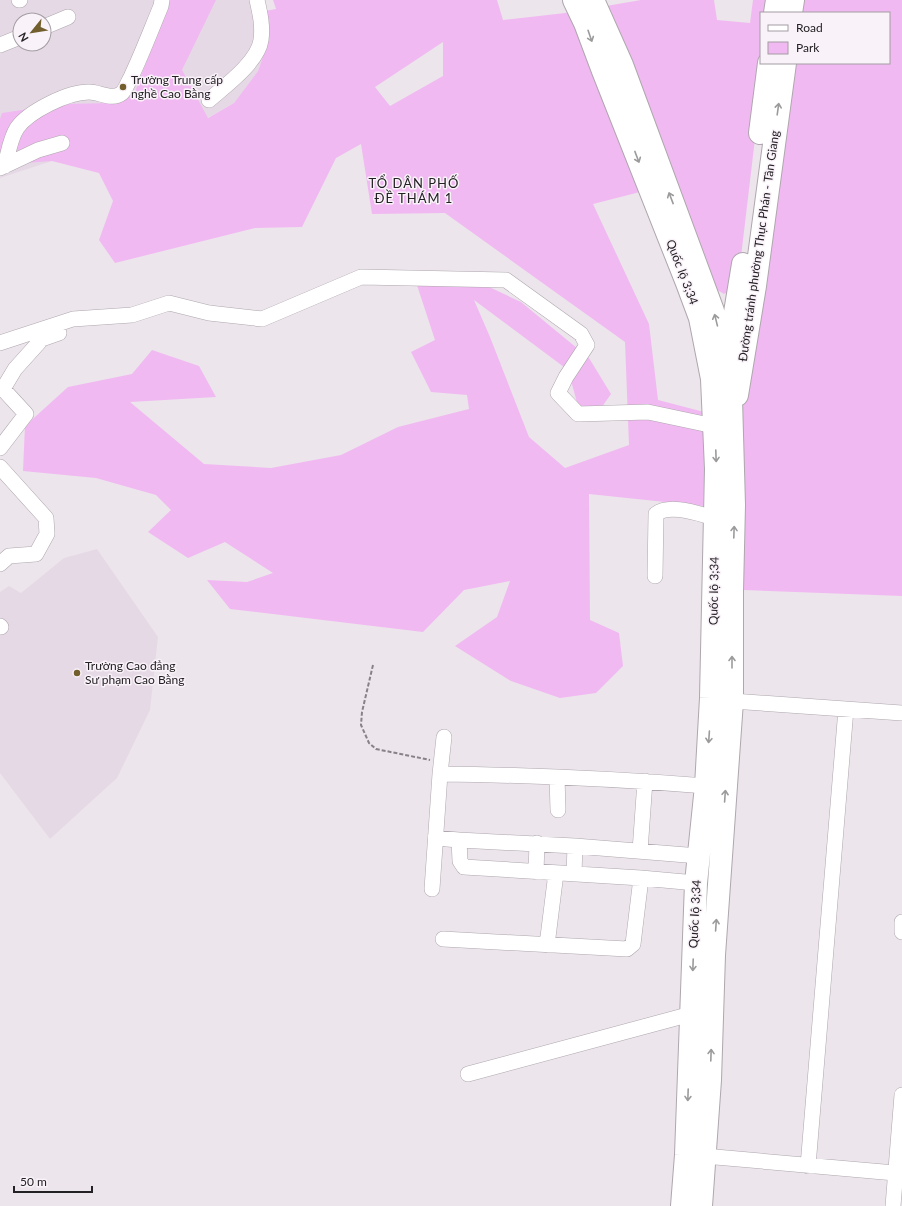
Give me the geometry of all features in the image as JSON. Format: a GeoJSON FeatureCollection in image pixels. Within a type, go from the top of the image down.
{"type":"FeatureCollection","features":[{"type":"Feature","properties":{"kind":"highway","name":"Quốc lộ 3;34"},"geometry":{"type":"LineString","coordinates":[[574,0],[586,23],[600,64],[682,269],[700,318],[723,427],[734,505],[732,590],[722,700],[714,955],[702,1014],[686,1156],[682,1206]]}},
{"type":"Feature","properties":{"kind":"highway","name":"Quốc lộ 3;34"},"geometry":{"type":"LineString","coordinates":[[593,0],[622,65],[714,311],[726,366]]}},
{"type":"Feature","properties":{"kind":"highway"},"geometry":{"type":"LineString","coordinates":[[775,12],[777,0]]}},
{"type":"Feature","properties":{"kind":"highway"},"geometry":{"type":"LineString","coordinates":[[791,12],[793,0]]}},
{"type":"Feature","properties":{"kind":"highway","name":"Đường tránh phường Thục Phán - Tân Giang"},"geometry":{"type":"LineString","coordinates":[[723,427],[726,366],[748,284],[769,64]]}},
{"type":"Feature","properties":{"kind":"highway","name":"Đường tránh phường Thục Phán - Tân Giang"},"geometry":{"type":"LineString","coordinates":[[723,427],[785,64]]}},
{"type":"Feature","properties":{"kind":"highway"},"geometry":{"type":"LineString","coordinates":[[702,281],[712,294],[718,298],[725,299],[748,284]]}},
{"type":"Feature","properties":{"kind":"highway","name":"Quốc lộ 3;34"},"geometry":{"type":"LineString","coordinates":[[701,1206],[710,1080],[702,1014],[696,884],[706,786],[722,700],[715,518],[716,469],[723,427]]}},
{"type":"Feature","properties":{"kind":"street"},"geometry":{"type":"LineString","coordinates":[[3,167],[11,142],[18,127],[30,116],[48,104],[68,96],[90,92],[115,96],[123,92],[135,70],[161,6],[162,0]]}},
{"type":"Feature","properties":{"kind":"street"},"geometry":{"type":"LineString","coordinates":[[209,100],[250,62],[257,52],[261,42],[262,30],[261,16],[257,0]]}},
{"type":"Feature","properties":{"kind":"street"},"geometry":{"type":"LineString","coordinates":[[52,24],[68,17]]}},
{"type":"Feature","properties":{"kind":"street"},"geometry":{"type":"LineString","coordinates":[[0,45],[12,40]]}},
{"type":"Feature","properties":{"kind":"street"},"geometry":{"type":"LineString","coordinates":[[3,167],[38,150],[62,144]]}},
{"type":"Feature","properties":{"kind":"street"},"geometry":{"type":"LineString","coordinates":[[0,343],[73,319],[132,315],[169,303],[208,313],[262,319],[361,277],[506,280],[581,334],[587,345],[566,377],[558,393],[578,414],[648,412],[723,427]]}},
{"type":"Feature","properties":{"kind":"street"},"geometry":{"type":"LineString","coordinates":[[0,448],[26,414],[3,389],[15,369],[42,339],[60,333],[80,319]]}},
{"type":"Feature","properties":{"kind":"street"},"geometry":{"type":"LineString","coordinates":[[0,467],[46,518],[47,534],[36,554],[9,556],[0,564]]}},
{"type":"Feature","properties":{"kind":"street"},"geometry":{"type":"LineString","coordinates":[[655,576],[656,514],[661,510],[678,509],[715,518]]}},
{"type":"Feature","properties":{"kind":"street"},"geometry":{"type":"LineString","coordinates":[[722,700],[902,713]]}},
{"type":"Feature","properties":{"kind":"street"},"geometry":{"type":"LineString","coordinates":[[808,1166],[846,709]]}},
{"type":"Feature","properties":{"kind":"street"},"geometry":{"type":"LineString","coordinates":[[432,889],[444,737]]}},
{"type":"Feature","properties":{"kind":"street"},"geometry":{"type":"LineString","coordinates":[[441,768],[706,786]]}},
{"type":"Feature","properties":{"kind":"street"},"geometry":{"type":"LineString","coordinates":[[557,777],[558,810]]}},
{"type":"Feature","properties":{"kind":"street"},"geometry":{"type":"LineString","coordinates":[[640,851],[646,781]]}},
{"type":"Feature","properties":{"kind":"street"},"geometry":{"type":"LineString","coordinates":[[435,838],[537,843],[698,856]]}},
{"type":"Feature","properties":{"kind":"street"},"geometry":{"type":"LineString","coordinates":[[459,840],[460,861],[461,865],[464,867],[641,878],[696,884]]}},
{"type":"Feature","properties":{"kind":"street"},"geometry":{"type":"LineString","coordinates":[[536,872],[537,843]]}},
{"type":"Feature","properties":{"kind":"street"},"geometry":{"type":"LineString","coordinates":[[574,874],[575,846]]}},
{"type":"Feature","properties":{"kind":"street"},"geometry":{"type":"LineString","coordinates":[[547,945],[556,873]]}},
{"type":"Feature","properties":{"kind":"street"},"geometry":{"type":"LineString","coordinates":[[443,939],[624,950],[630,948],[633,944],[641,878]]}},
{"type":"Feature","properties":{"kind":"street"},"geometry":{"type":"LineString","coordinates":[[902,922],[902,932]]}},
{"type":"Feature","properties":{"kind":"street"},"geometry":{"type":"LineString","coordinates":[[468,1074],[702,1014]]}},
{"type":"Feature","properties":{"kind":"street"},"geometry":{"type":"LineString","coordinates":[[893,1206],[902,1095]]}},
{"type":"Feature","properties":{"kind":"street"},"geometry":{"type":"LineString","coordinates":[[704,1156],[895,1173]]}},
{"type":"Feature","properties":{"kind":"path"},"geometry":{"type":"LineString","coordinates":[[373,665],[362,712],[361,725],[369,743],[376,749],[441,768]]}},
{"type":"Feature","properties":{"kind":"shaded area","name":"Trường Trung cấp nghề Cao Bằng"},"geometry":{"type":"Polygon","coordinates":[[[0,0],[262,0],[268,43],[258,71],[234,103],[173,137],[52,161],[0,178],[0,0]]]}},
{"type":"Feature","properties":{"kind":"shaded area","name":"Trường Cao đẳng Sư phạm Cao Bằng"},"geometry":{"type":"Polygon","coordinates":[[[97,549],[158,637],[150,710],[117,778],[50,839],[0,773],[0,592],[9,586],[21,593],[64,558],[97,549]]]}},
{"type":"Feature","properties":{"kind":"green space"},"geometry":{"type":"Polygon","coordinates":[[[169,0],[216,0],[182,70],[208,118],[234,103],[258,71],[268,43],[265,11],[276,9],[273,0],[497,0],[503,20],[574,12],[640,192],[593,204],[649,324],[658,400],[708,413],[703,506],[589,494],[590,620],[619,633],[623,666],[596,693],[560,698],[511,681],[455,646],[497,617],[510,581],[464,590],[423,632],[230,609],[207,580],[247,582],[273,573],[225,542],[188,558],[148,532],[171,510],[156,495],[96,478],[23,471],[25,426],[68,387],[132,374],[152,350],[199,366],[216,397],[130,402],[204,464],[271,468],[341,455],[398,427],[469,409],[467,395],[431,392],[411,352],[435,340],[413,273],[470,278],[521,302],[589,358],[611,394],[597,414],[578,406],[568,370],[474,300],[529,437],[565,468],[629,445],[625,342],[445,213],[372,214],[361,144],[336,158],[302,227],[255,228],[115,263],[99,240],[113,201],[99,173],[52,161],[0,165],[0,119],[2,113],[62,104],[112,103],[135,92],[169,0]],[[443,42],[375,87],[390,106],[443,76],[443,42]]]}},
{"type":"Feature","properties":{"kind":"green space"},"geometry":{"type":"Polygon","coordinates":[[[641,0],[714,0],[717,20],[750,23],[753,0],[772,0],[770,12],[760,12],[760,64],[764,64],[738,282],[732,290],[724,294],[714,288],[606,6],[641,0]]]}},
{"type":"Feature","properties":{"kind":"green space"},"geometry":{"type":"Polygon","coordinates":[[[799,0],[902,0],[902,596],[744,590],[740,406],[790,64],[890,64],[890,12],[797,12],[799,0]]]}},
{"type":"Feature","properties":{"kind":"place","name":"Trường Trung cấp nghề Cao Bằng"},"geometry":{"type":"Point","coordinates":[123,87]}},
{"type":"Feature","properties":{"kind":"place","name":"Trường Cao đẳng Sư phạm Cao Bằng"},"geometry":{"type":"Point","coordinates":[77,673]}},
{"type":"Feature","properties":{"kind":"district","name":"TỔ DÂN PHỐ ĐỀ THÁM 1"},"geometry":{"type":"Point","coordinates":[414,190]}}]}
